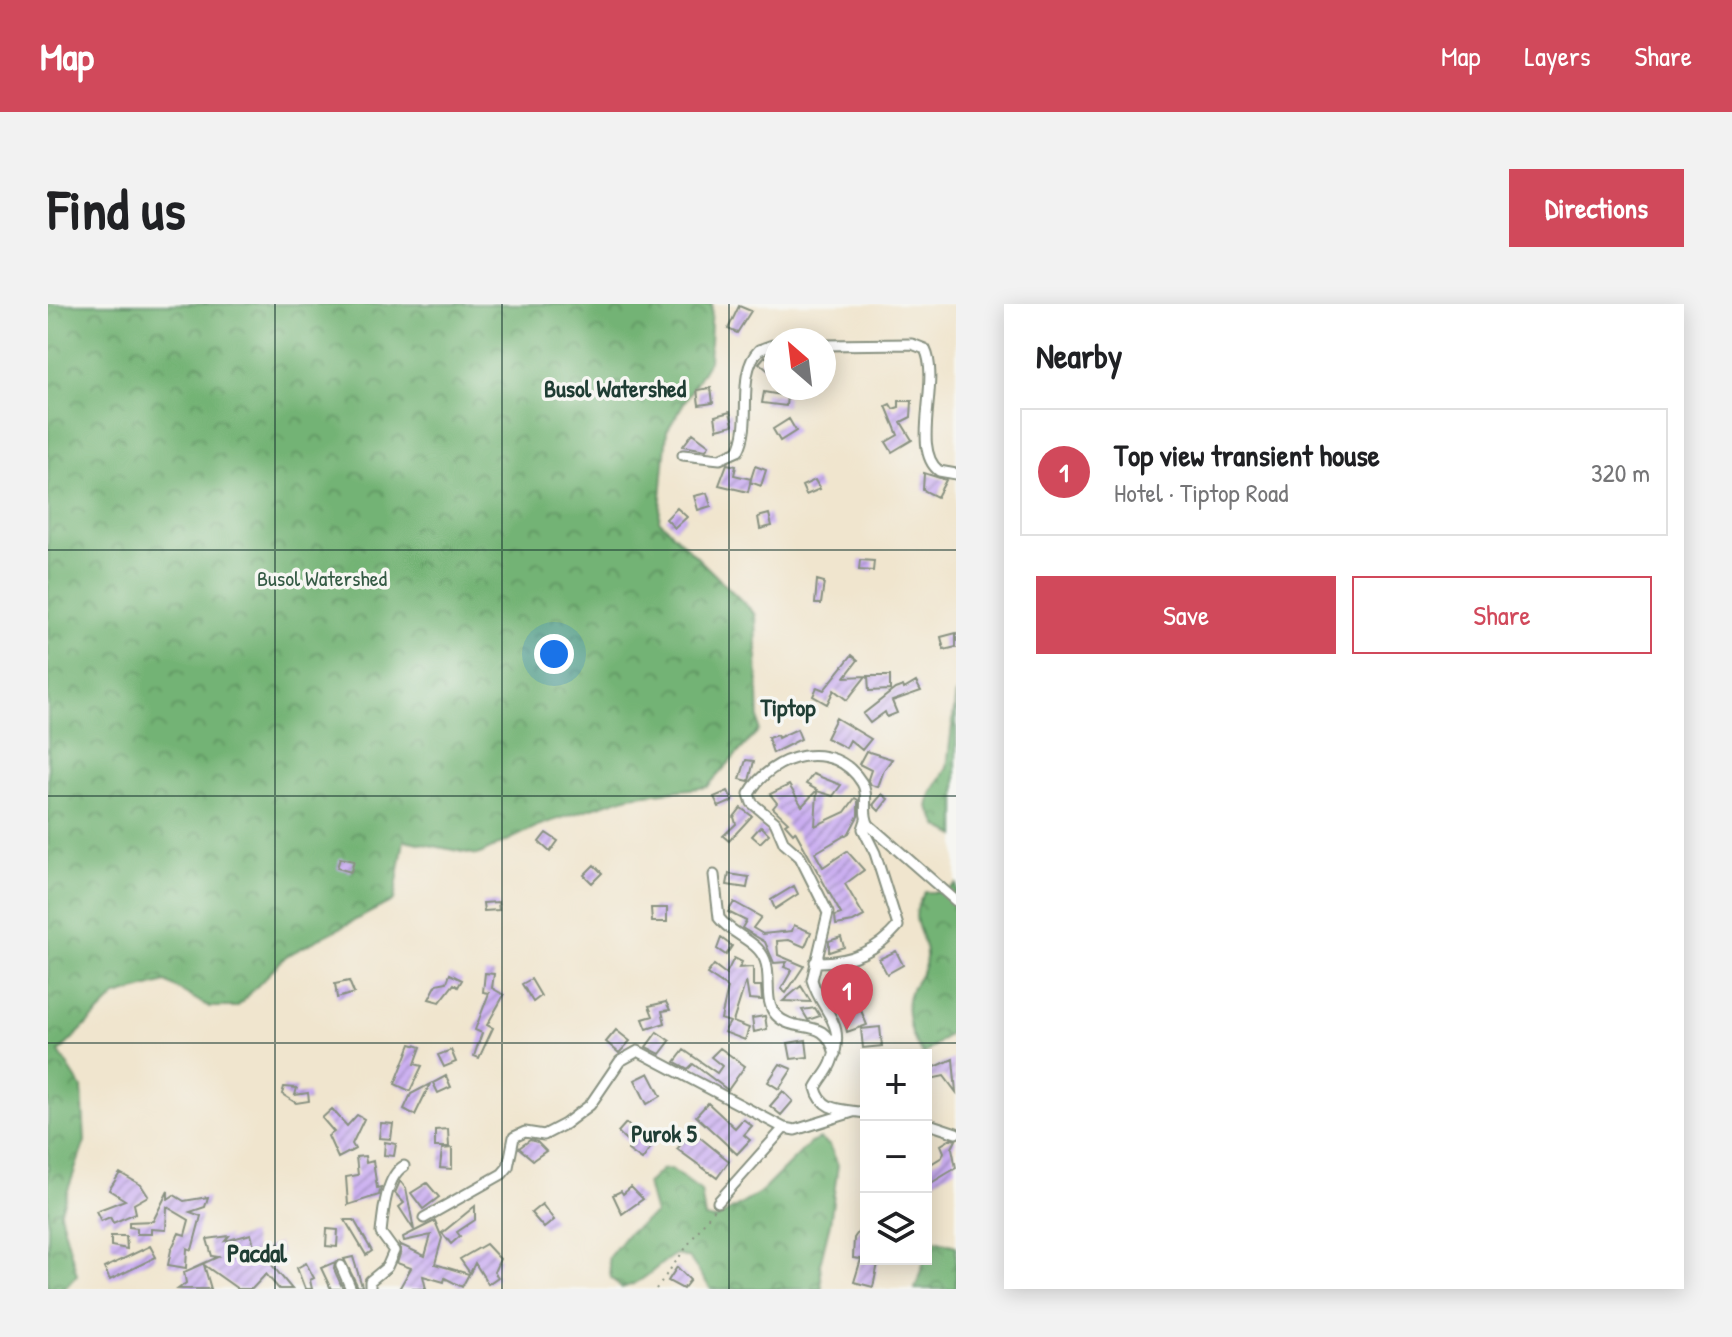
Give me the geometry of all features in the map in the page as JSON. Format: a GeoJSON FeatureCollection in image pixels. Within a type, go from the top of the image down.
{"type":"FeatureCollection","features":[{"type":"Feature","properties":{"kind":"street"},"geometry":{"type":"LineString","coordinates":[[836,345],[912,344],[925,349],[930,371],[928,458],[939,471],[956,474]]}},
{"type":"Feature","properties":{"kind":"street"},"geometry":{"type":"LineString","coordinates":[[683,455],[720,459],[738,451],[744,432],[751,363],[759,350],[764,348]]}},
{"type":"Feature","properties":{"kind":"street"},"geometry":{"type":"LineString","coordinates":[[815,962],[832,962],[871,951],[898,926],[875,853],[863,829],[867,799],[861,781],[850,769],[827,756],[800,757],[775,764],[749,794],[752,803],[775,822],[784,843],[800,857],[828,913],[815,962],[812,980],[814,989],[836,1025],[839,1038],[835,1054],[816,1088],[819,1100],[827,1107],[860,1112]]}},
{"type":"Feature","properties":{"kind":"street"},"geometry":{"type":"LineString","coordinates":[[866,820],[956,901]]}},
{"type":"Feature","properties":{"kind":"street"},"geometry":{"type":"LineString","coordinates":[[714,875],[719,918],[758,948],[764,958],[773,1011],[783,1021],[819,1029],[826,1035],[835,1054]]}},
{"type":"Feature","properties":{"kind":"street"},"geometry":{"type":"LineString","coordinates":[[424,1218],[502,1174],[508,1167],[514,1137],[525,1132],[539,1136],[550,1133],[583,1110],[620,1061],[631,1052],[638,1051],[671,1065],[784,1128],[795,1130],[860,1112]]}},
{"type":"Feature","properties":{"kind":"street"},"geometry":{"type":"LineString","coordinates":[[932,1125],[956,1133]]}},
{"type":"Feature","properties":{"kind":"street"},"geometry":{"type":"LineString","coordinates":[[718,1202],[784,1128]]}},
{"type":"Feature","properties":{"kind":"street"},"geometry":{"type":"LineString","coordinates":[[370,1289],[370,1281],[387,1267],[394,1251],[381,1233],[382,1215],[393,1174],[404,1166]]}},
{"type":"Feature","properties":{"kind":"street"},"geometry":{"type":"LineString","coordinates":[[341,1266],[351,1289]]}},
{"type":"Feature","properties":{"kind":"path"},"geometry":{"type":"LineString","coordinates":[[663,1289],[657,1288],[718,1202]]}},
{"type":"Feature","properties":{"kind":"green space","name":"Busol Watershed"},"geometry":{"type":"Polygon","coordinates":[[[48,304],[712,304],[709,361],[667,431],[659,520],[756,615],[759,730],[707,787],[629,796],[540,825],[478,855],[404,840],[394,900],[286,956],[237,1007],[209,1007],[166,982],[116,996],[59,1052],[82,1088],[85,1141],[60,1213],[77,1275],[64,1289],[48,1289],[48,304]]]}},
{"type":"Feature","properties":{"kind":"green space"},"geometry":{"type":"Polygon","coordinates":[[[956,692],[956,836],[939,827],[928,807],[931,794],[947,768],[956,692]]]}},
{"type":"Feature","properties":{"kind":"green space"},"geometry":{"type":"Polygon","coordinates":[[[956,884],[956,1028],[930,1049],[919,1049],[908,1014],[908,997],[923,971],[926,957],[916,912],[925,892],[945,892],[956,884]]]}},
{"type":"Feature","properties":{"kind":"green space"},"geometry":{"type":"Polygon","coordinates":[[[820,1139],[830,1146],[838,1165],[830,1223],[820,1264],[822,1289],[711,1289],[690,1259],[676,1254],[630,1285],[621,1288],[611,1278],[608,1258],[628,1233],[655,1214],[647,1184],[661,1170],[671,1169],[701,1191],[705,1218],[715,1220],[761,1192],[810,1143],[820,1139]]]}},
{"type":"Feature","properties":{"kind":"green space"},"geometry":{"type":"Polygon","coordinates":[[[932,1239],[956,1246],[956,1289],[915,1289],[923,1265],[932,1265],[932,1239]]]}},
{"type":"Feature","properties":{"kind":"building"},"geometry":{"type":"Polygon","coordinates":[[[739,306],[751,311],[737,333],[728,329],[739,306]]]}},
{"type":"Feature","properties":{"kind":"building"},"geometry":{"type":"Polygon","coordinates":[[[711,388],[713,403],[699,405],[697,390],[711,388]]]}},
{"type":"Feature","properties":{"kind":"building"},"geometry":{"type":"Polygon","coordinates":[[[764,392],[764,400],[787,400],[786,406],[762,403],[764,392]]]}},
{"type":"Feature","properties":{"kind":"building"},"geometry":{"type":"Polygon","coordinates":[[[899,401],[912,401],[911,417],[901,422],[912,440],[892,452],[886,442],[898,435],[886,406],[890,404],[893,409],[899,407],[899,401]]]}},
{"type":"Feature","properties":{"kind":"building"},"geometry":{"type":"Polygon","coordinates":[[[730,412],[733,425],[717,429],[715,416],[730,412]]]}},
{"type":"Feature","properties":{"kind":"building"},"geometry":{"type":"Polygon","coordinates":[[[789,419],[796,431],[780,441],[773,429],[789,419]]]}},
{"type":"Feature","properties":{"kind":"building"},"geometry":{"type":"Polygon","coordinates":[[[693,433],[709,445],[706,450],[683,446],[693,433]]]}},
{"type":"Feature","properties":{"kind":"building"},"geometry":{"type":"Polygon","coordinates":[[[727,464],[736,466],[734,475],[751,479],[748,492],[719,485],[727,464]]]}},
{"type":"Feature","properties":{"kind":"building"},"geometry":{"type":"Polygon","coordinates":[[[755,466],[766,470],[761,486],[750,482],[755,466]]]}},
{"type":"Feature","properties":{"kind":"building"},"geometry":{"type":"Polygon","coordinates":[[[924,473],[946,480],[937,497],[923,490],[924,473]]]}},
{"type":"Feature","properties":{"kind":"building"},"geometry":{"type":"Polygon","coordinates":[[[815,480],[820,489],[806,495],[802,486],[815,480]]]}},
{"type":"Feature","properties":{"kind":"building"},"geometry":{"type":"Polygon","coordinates":[[[707,493],[711,506],[698,510],[694,496],[707,493]]]}},
{"type":"Feature","properties":{"kind":"building"},"geometry":{"type":"Polygon","coordinates":[[[677,508],[687,517],[675,528],[666,519],[677,508]]]}},
{"type":"Feature","properties":{"kind":"building"},"geometry":{"type":"Polygon","coordinates":[[[769,514],[772,526],[760,529],[758,517],[769,514]]]}},
{"type":"Feature","properties":{"kind":"building"},"geometry":{"type":"Polygon","coordinates":[[[860,560],[874,561],[873,571],[859,570],[860,560]]]}},
{"type":"Feature","properties":{"kind":"building"},"geometry":{"type":"Polygon","coordinates":[[[817,580],[824,582],[821,604],[815,604],[817,580]]]}},
{"type":"Feature","properties":{"kind":"building"},"geometry":{"type":"Polygon","coordinates":[[[956,633],[956,647],[944,650],[941,637],[956,633]]]}},
{"type":"Feature","properties":{"kind":"building"},"geometry":{"type":"Polygon","coordinates":[[[852,655],[858,660],[845,677],[866,676],[847,700],[834,690],[827,704],[813,696],[817,687],[824,690],[852,655]]]}},
{"type":"Feature","properties":{"kind":"building"},"geometry":{"type":"Polygon","coordinates":[[[868,676],[890,676],[890,690],[869,691],[868,676]]]}},
{"type":"Feature","properties":{"kind":"building"},"geometry":{"type":"Polygon","coordinates":[[[916,682],[921,691],[892,701],[897,713],[887,717],[885,712],[870,723],[863,714],[895,689],[903,686],[904,689],[916,682]]]}},
{"type":"Feature","properties":{"kind":"building"},"geometry":{"type":"Polygon","coordinates":[[[836,718],[871,739],[862,750],[850,740],[846,748],[826,738],[836,718]]]}},
{"type":"Feature","properties":{"kind":"building"},"geometry":{"type":"Polygon","coordinates":[[[797,729],[801,739],[773,753],[768,738],[777,735],[778,738],[797,729]]]}},
{"type":"Feature","properties":{"kind":"building"},"geometry":{"type":"Polygon","coordinates":[[[866,751],[892,759],[878,787],[871,785],[868,779],[871,770],[859,764],[866,751]]]}},
{"type":"Feature","properties":{"kind":"building"},"geometry":{"type":"Polygon","coordinates":[[[746,760],[754,761],[749,781],[740,779],[746,760]]]}},
{"type":"Feature","properties":{"kind":"building"},"geometry":{"type":"Polygon","coordinates":[[[813,774],[841,785],[833,796],[817,791],[815,826],[845,812],[855,798],[858,800],[858,816],[849,833],[815,853],[823,867],[847,851],[864,870],[845,884],[864,916],[853,922],[836,925],[835,916],[841,914],[795,831],[793,833],[785,824],[788,822],[773,808],[777,803],[770,794],[789,785],[802,806],[817,790],[806,784],[813,774]]]}},
{"type":"Feature","properties":{"kind":"building"},"geometry":{"type":"Polygon","coordinates":[[[728,791],[733,801],[719,807],[714,797],[728,791]]]}},
{"type":"Feature","properties":{"kind":"building"},"geometry":{"type":"Polygon","coordinates":[[[882,794],[888,799],[879,811],[873,805],[882,794]]]}},
{"type":"Feature","properties":{"kind":"building"},"geometry":{"type":"Polygon","coordinates":[[[741,808],[752,816],[729,841],[723,836],[736,824],[734,817],[741,808]]]}},
{"type":"Feature","properties":{"kind":"building"},"geometry":{"type":"Polygon","coordinates":[[[761,826],[769,834],[760,843],[752,836],[761,826]]]}},
{"type":"Feature","properties":{"kind":"building"},"geometry":{"type":"Polygon","coordinates":[[[546,833],[558,841],[550,852],[539,842],[546,833]]]}},
{"type":"Feature","properties":{"kind":"building"},"geometry":{"type":"Polygon","coordinates":[[[340,858],[354,861],[351,872],[337,868],[340,858]]]}},
{"type":"Feature","properties":{"kind":"building"},"geometry":{"type":"Polygon","coordinates":[[[594,865],[602,873],[592,883],[584,875],[594,865]]]}},
{"type":"Feature","properties":{"kind":"building"},"geometry":{"type":"Polygon","coordinates":[[[729,874],[749,877],[747,888],[727,885],[729,874]]]}},
{"type":"Feature","properties":{"kind":"building"},"geometry":{"type":"Polygon","coordinates":[[[794,886],[798,894],[775,909],[771,900],[794,886]]]}},
{"type":"Feature","properties":{"kind":"building"},"geometry":{"type":"Polygon","coordinates":[[[498,902],[499,910],[484,911],[483,903],[498,902]]]}},
{"type":"Feature","properties":{"kind":"building"},"geometry":{"type":"Polygon","coordinates":[[[734,902],[761,917],[753,928],[763,934],[792,931],[794,925],[811,932],[805,947],[789,940],[777,941],[778,955],[804,966],[786,993],[781,989],[792,970],[784,967],[787,962],[774,963],[765,942],[742,928],[746,921],[728,912],[734,902]]]}},
{"type":"Feature","properties":{"kind":"building"},"geometry":{"type":"Polygon","coordinates":[[[651,908],[667,908],[667,922],[652,922],[651,908]]]}},
{"type":"Feature","properties":{"kind":"building"},"geometry":{"type":"Polygon","coordinates":[[[841,937],[844,947],[829,952],[829,941],[841,937]]]}},
{"type":"Feature","properties":{"kind":"building"},"geometry":{"type":"Polygon","coordinates":[[[721,938],[732,946],[726,955],[717,949],[721,938]]]}},
{"type":"Feature","properties":{"kind":"building"},"geometry":{"type":"Polygon","coordinates":[[[896,951],[903,965],[887,974],[879,959],[896,951]]]}},
{"type":"Feature","properties":{"kind":"building"},"geometry":{"type":"Polygon","coordinates":[[[734,958],[742,962],[739,968],[753,967],[753,986],[761,986],[762,1000],[749,999],[746,981],[733,1022],[749,1028],[745,1040],[724,1032],[730,1022],[721,1019],[728,988],[707,974],[714,965],[726,974],[734,958]]]}},
{"type":"Feature","properties":{"kind":"building"},"geometry":{"type":"Polygon","coordinates":[[[485,973],[494,974],[492,988],[504,995],[487,1025],[493,1028],[479,1058],[474,1056],[482,1033],[475,1030],[489,993],[483,992],[485,973]]]}},
{"type":"Feature","properties":{"kind":"building"},"geometry":{"type":"Polygon","coordinates":[[[450,974],[462,980],[458,987],[454,984],[440,1002],[429,999],[437,984],[447,982],[450,974]]]}},
{"type":"Feature","properties":{"kind":"building"},"geometry":{"type":"Polygon","coordinates":[[[847,976],[867,1025],[847,1032],[834,982],[847,976]]]}},
{"type":"Feature","properties":{"kind":"building"},"geometry":{"type":"Polygon","coordinates":[[[531,979],[541,996],[533,1002],[522,984],[531,979]]]}},
{"type":"Feature","properties":{"kind":"building"},"geometry":{"type":"Polygon","coordinates":[[[349,981],[354,993],[337,998],[335,984],[349,981]]]}},
{"type":"Feature","properties":{"kind":"building"},"geometry":{"type":"Polygon","coordinates":[[[801,986],[811,1002],[783,1001],[801,986]]]}},
{"type":"Feature","properties":{"kind":"building"},"geometry":{"type":"Polygon","coordinates":[[[666,1002],[670,1010],[662,1011],[665,1023],[647,1029],[643,1019],[653,1016],[649,1006],[666,1002]]]}},
{"type":"Feature","properties":{"kind":"building"},"geometry":{"type":"Polygon","coordinates":[[[815,1008],[820,1016],[808,1020],[802,1010],[815,1008]]]}},
{"type":"Feature","properties":{"kind":"building"},"geometry":{"type":"Polygon","coordinates":[[[765,1016],[767,1029],[754,1032],[752,1018],[765,1016]]]}},
{"type":"Feature","properties":{"kind":"building"},"geometry":{"type":"Polygon","coordinates":[[[880,1027],[882,1046],[863,1048],[861,1029],[880,1027]]]}},
{"type":"Feature","properties":{"kind":"building"},"geometry":{"type":"Polygon","coordinates":[[[616,1030],[630,1041],[619,1053],[606,1042],[616,1030]]]}},
{"type":"Feature","properties":{"kind":"building"},"geometry":{"type":"Polygon","coordinates":[[[657,1032],[670,1041],[660,1054],[646,1047],[657,1032]]]}},
{"type":"Feature","properties":{"kind":"building"},"geometry":{"type":"Polygon","coordinates":[[[806,1040],[808,1057],[791,1059],[788,1043],[806,1040]]]}},
{"type":"Feature","properties":{"kind":"building"},"geometry":{"type":"Polygon","coordinates":[[[411,1044],[421,1047],[415,1064],[422,1066],[410,1091],[395,1084],[411,1044]]]}},
{"type":"Feature","properties":{"kind":"building"},"geometry":{"type":"Polygon","coordinates":[[[720,1048],[745,1066],[728,1090],[693,1064],[688,1069],[675,1062],[684,1050],[717,1073],[722,1066],[711,1057],[720,1048]]]}},
{"type":"Feature","properties":{"kind":"building"},"geometry":{"type":"Polygon","coordinates":[[[451,1050],[456,1062],[444,1067],[438,1055],[451,1050]]]}},
{"type":"Feature","properties":{"kind":"building"},"geometry":{"type":"Polygon","coordinates":[[[953,1059],[956,1092],[944,1076],[932,1079],[932,1068],[953,1059]]]}},
{"type":"Feature","properties":{"kind":"building"},"geometry":{"type":"Polygon","coordinates":[[[780,1064],[792,1069],[779,1089],[768,1082],[780,1064]]]}},
{"type":"Feature","properties":{"kind":"building"},"geometry":{"type":"Polygon","coordinates":[[[649,1073],[661,1096],[647,1104],[635,1080],[649,1073]]]}},
{"type":"Feature","properties":{"kind":"building"},"geometry":{"type":"Polygon","coordinates":[[[446,1076],[451,1087],[438,1093],[433,1083],[446,1076]]]}},
{"type":"Feature","properties":{"kind":"building"},"geometry":{"type":"Polygon","coordinates":[[[430,1084],[415,1115],[404,1109],[411,1094],[430,1084]]]}},
{"type":"Feature","properties":{"kind":"building"},"geometry":{"type":"Polygon","coordinates":[[[284,1087],[297,1088],[295,1095],[308,1093],[309,1101],[296,1103],[282,1094],[284,1087]]]}},
{"type":"Feature","properties":{"kind":"building"},"geometry":{"type":"Polygon","coordinates":[[[783,1091],[793,1101],[781,1115],[770,1106],[783,1091]]]}},
{"type":"Feature","properties":{"kind":"building"},"geometry":{"type":"Polygon","coordinates":[[[708,1103],[735,1128],[743,1119],[752,1126],[744,1135],[750,1140],[737,1154],[696,1116],[708,1103]]]}},
{"type":"Feature","properties":{"kind":"building"},"geometry":{"type":"Polygon","coordinates":[[[332,1109],[347,1126],[357,1115],[364,1119],[352,1144],[355,1149],[338,1158],[328,1136],[334,1132],[322,1118],[332,1109]]]}},
{"type":"Feature","properties":{"kind":"building"},"geometry":{"type":"Polygon","coordinates":[[[381,1123],[393,1124],[391,1139],[379,1138],[381,1123]]]}},
{"type":"Feature","properties":{"kind":"building"},"geometry":{"type":"Polygon","coordinates":[[[626,1123],[652,1146],[642,1160],[628,1150],[631,1145],[618,1132],[626,1123]]]}},
{"type":"Feature","properties":{"kind":"building"},"geometry":{"type":"Polygon","coordinates":[[[448,1129],[449,1147],[435,1147],[435,1130],[448,1129]]]}},
{"type":"Feature","properties":{"kind":"building"},"geometry":{"type":"Polygon","coordinates":[[[692,1131],[729,1161],[717,1178],[677,1149],[692,1131]]]}},
{"type":"Feature","properties":{"kind":"building"},"geometry":{"type":"Polygon","coordinates":[[[951,1139],[956,1140],[952,1148],[956,1168],[932,1182],[932,1163],[944,1152],[941,1145],[951,1139]]]}},
{"type":"Feature","properties":{"kind":"building"},"geometry":{"type":"Polygon","coordinates":[[[530,1140],[546,1151],[533,1160],[519,1148],[530,1140]]]}},
{"type":"Feature","properties":{"kind":"building"},"geometry":{"type":"Polygon","coordinates":[[[385,1142],[396,1144],[394,1156],[384,1155],[385,1142]]]}},
{"type":"Feature","properties":{"kind":"building"},"geometry":{"type":"Polygon","coordinates":[[[452,1148],[452,1169],[440,1168],[442,1149],[452,1148]]]}},
{"type":"Feature","properties":{"kind":"building"},"geometry":{"type":"Polygon","coordinates":[[[365,1156],[366,1163],[373,1161],[377,1188],[381,1187],[379,1195],[348,1205],[346,1177],[358,1175],[356,1157],[365,1156]]]}},
{"type":"Feature","properties":{"kind":"building"},"geometry":{"type":"Polygon","coordinates":[[[120,1173],[141,1185],[148,1196],[134,1204],[136,1213],[113,1223],[110,1217],[101,1221],[96,1211],[125,1200],[109,1190],[120,1173]]]}},
{"type":"Feature","properties":{"kind":"building"},"geometry":{"type":"Polygon","coordinates":[[[400,1181],[406,1188],[414,1230],[399,1207],[404,1203],[395,1193],[400,1181]]]}},
{"type":"Feature","properties":{"kind":"building"},"geometry":{"type":"Polygon","coordinates":[[[427,1183],[439,1197],[423,1209],[411,1193],[427,1183]]]}},
{"type":"Feature","properties":{"kind":"building"},"geometry":{"type":"Polygon","coordinates":[[[631,1187],[643,1199],[622,1214],[613,1195],[621,1191],[623,1194],[631,1187]]]}},
{"type":"Feature","properties":{"kind":"building"},"geometry":{"type":"Polygon","coordinates":[[[168,1191],[168,1199],[174,1195],[184,1201],[208,1197],[205,1207],[190,1212],[201,1216],[192,1250],[187,1248],[186,1268],[168,1265],[171,1250],[179,1233],[185,1235],[189,1220],[167,1207],[166,1230],[151,1229],[151,1234],[137,1234],[137,1228],[129,1227],[129,1222],[153,1221],[168,1191]]]}},
{"type":"Feature","properties":{"kind":"building"},"geometry":{"type":"Polygon","coordinates":[[[542,1204],[554,1220],[544,1228],[531,1213],[542,1204]]]}},
{"type":"Feature","properties":{"kind":"building"},"geometry":{"type":"Polygon","coordinates":[[[475,1206],[475,1220],[457,1232],[460,1236],[451,1244],[442,1233],[475,1206]]]}},
{"type":"Feature","properties":{"kind":"building"},"geometry":{"type":"Polygon","coordinates":[[[345,1220],[354,1220],[372,1251],[366,1255],[345,1220]]]}},
{"type":"Feature","properties":{"kind":"building"},"geometry":{"type":"Polygon","coordinates":[[[435,1221],[442,1238],[435,1264],[469,1274],[462,1287],[445,1278],[444,1282],[423,1276],[426,1289],[399,1289],[411,1268],[397,1263],[401,1251],[399,1244],[425,1256],[431,1235],[404,1241],[403,1237],[435,1221]]]}},
{"type":"Feature","properties":{"kind":"building"},"geometry":{"type":"Polygon","coordinates":[[[327,1229],[338,1230],[337,1247],[326,1246],[327,1229]]]}},
{"type":"Feature","properties":{"kind":"building"},"geometry":{"type":"Polygon","coordinates":[[[860,1230],[860,1259],[853,1258],[854,1238],[860,1230]]]}},
{"type":"Feature","properties":{"kind":"building"},"geometry":{"type":"Polygon","coordinates":[[[251,1234],[256,1253],[278,1243],[282,1253],[266,1258],[292,1289],[279,1289],[266,1274],[252,1289],[238,1289],[204,1265],[211,1289],[178,1289],[186,1283],[184,1272],[218,1257],[212,1256],[207,1239],[229,1236],[225,1241],[251,1234]]]}},
{"type":"Feature","properties":{"kind":"building"},"geometry":{"type":"Polygon","coordinates":[[[111,1236],[126,1236],[127,1249],[111,1246],[111,1236]]]}},
{"type":"Feature","properties":{"kind":"building"},"geometry":{"type":"Polygon","coordinates":[[[486,1244],[500,1259],[494,1272],[498,1277],[488,1284],[475,1263],[470,1273],[460,1259],[486,1244]]]}},
{"type":"Feature","properties":{"kind":"building"},"geometry":{"type":"Polygon","coordinates":[[[150,1246],[156,1257],[110,1280],[104,1268],[150,1246]]]}},
{"type":"Feature","properties":{"kind":"building"},"geometry":{"type":"Polygon","coordinates":[[[353,1257],[362,1286],[358,1287],[344,1259],[353,1257]]]}},
{"type":"Feature","properties":{"kind":"building"},"geometry":{"type":"Polygon","coordinates":[[[335,1262],[334,1269],[343,1289],[331,1289],[321,1268],[335,1262]]]}},
{"type":"Feature","properties":{"kind":"building"},"geometry":{"type":"Polygon","coordinates":[[[860,1262],[860,1265],[878,1265],[873,1287],[854,1282],[860,1262]]]}},
{"type":"Feature","properties":{"kind":"building"},"geometry":{"type":"Polygon","coordinates":[[[306,1263],[314,1278],[310,1280],[312,1289],[305,1289],[297,1268],[306,1263]]]}},
{"type":"Feature","properties":{"kind":"building"},"geometry":{"type":"Polygon","coordinates":[[[677,1267],[690,1280],[683,1289],[668,1281],[677,1267]]]}},
{"type":"Feature","properties":{"kind":"place","name":"Top view transient house"},"geometry":{"type":"Point","coordinates":[847,1030]}},
{"type":"Feature","properties":{"kind":"district","name":"Busol Watershed"},"geometry":{"type":"Point","coordinates":[615,389]}},
{"type":"Feature","properties":{"kind":"district","name":"Tiptop"},"geometry":{"type":"Point","coordinates":[788,708]}},
{"type":"Feature","properties":{"kind":"district","name":"Purok 5"},"geometry":{"type":"Point","coordinates":[664,1134]}},
{"type":"Feature","properties":{"kind":"district","name":"Pacdal"},"geometry":{"type":"Point","coordinates":[257,1253]}}]}
